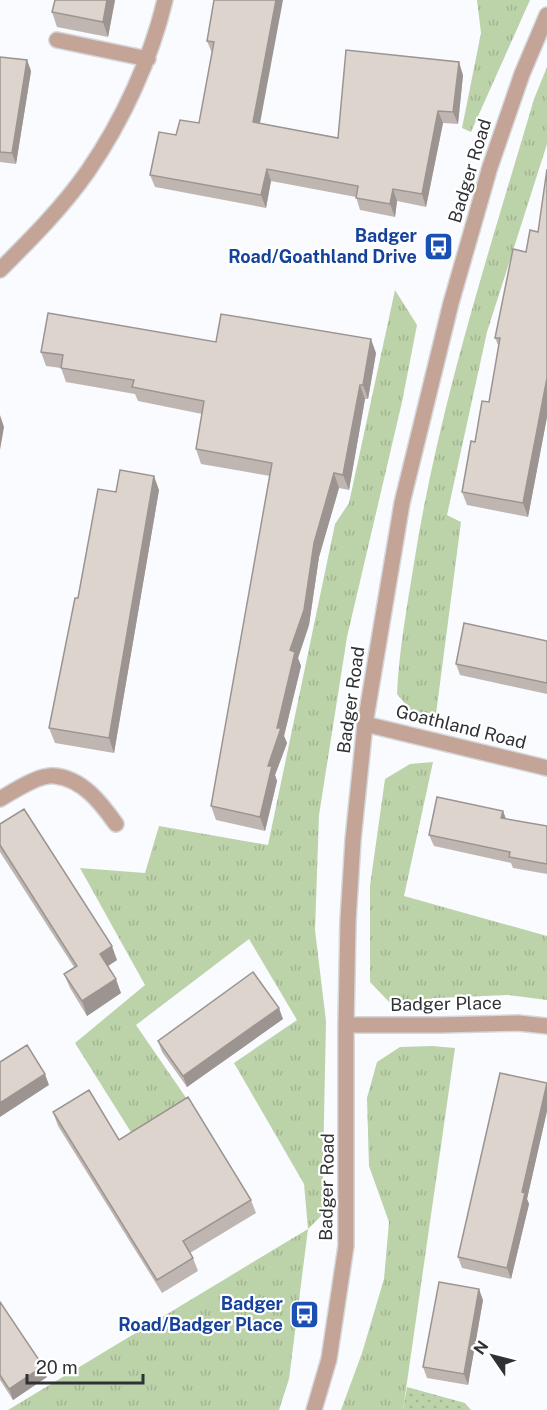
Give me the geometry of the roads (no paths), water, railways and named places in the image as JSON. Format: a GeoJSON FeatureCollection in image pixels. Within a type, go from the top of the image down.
{"type":"FeatureCollection","features":[{"type":"Feature","properties":{"kind":"street"},"geometry":{"type":"LineString","coordinates":[[0,270],[64,203],[89,170],[129,101],[148,59],[165,0]]}},
{"type":"Feature","properties":{"kind":"street","name":"Badger Road"},"geometry":{"type":"LineString","coordinates":[[314,1410],[328,1359],[346,1246],[348,921],[353,840],[365,724],[402,503],[451,303],[490,167],[522,74],[547,15]]}},
{"type":"Feature","properties":{"kind":"street"},"geometry":{"type":"LineString","coordinates":[[57,40],[148,59]]}},
{"type":"Feature","properties":{"kind":"street","name":"Goathland Road"},"geometry":{"type":"LineString","coordinates":[[365,724],[547,768]]}},
{"type":"Feature","properties":{"kind":"street"},"geometry":{"type":"LineString","coordinates":[[0,799],[27,783],[54,775],[78,783],[100,802],[116,824]]}},
{"type":"Feature","properties":{"kind":"street","name":"Badger Place"},"geometry":{"type":"LineString","coordinates":[[346,1025],[518,1023],[547,1026]]}},
{"type":"Feature","properties":{"kind":"place","name":"Badger Road/Goathland Drive"},"geometry":{"type":"Point","coordinates":[438,246]}},
{"type":"Feature","properties":{"kind":"place","name":"Badger Road/Badger Place"},"geometry":{"type":"Point","coordinates":[304,1314]}}]}
